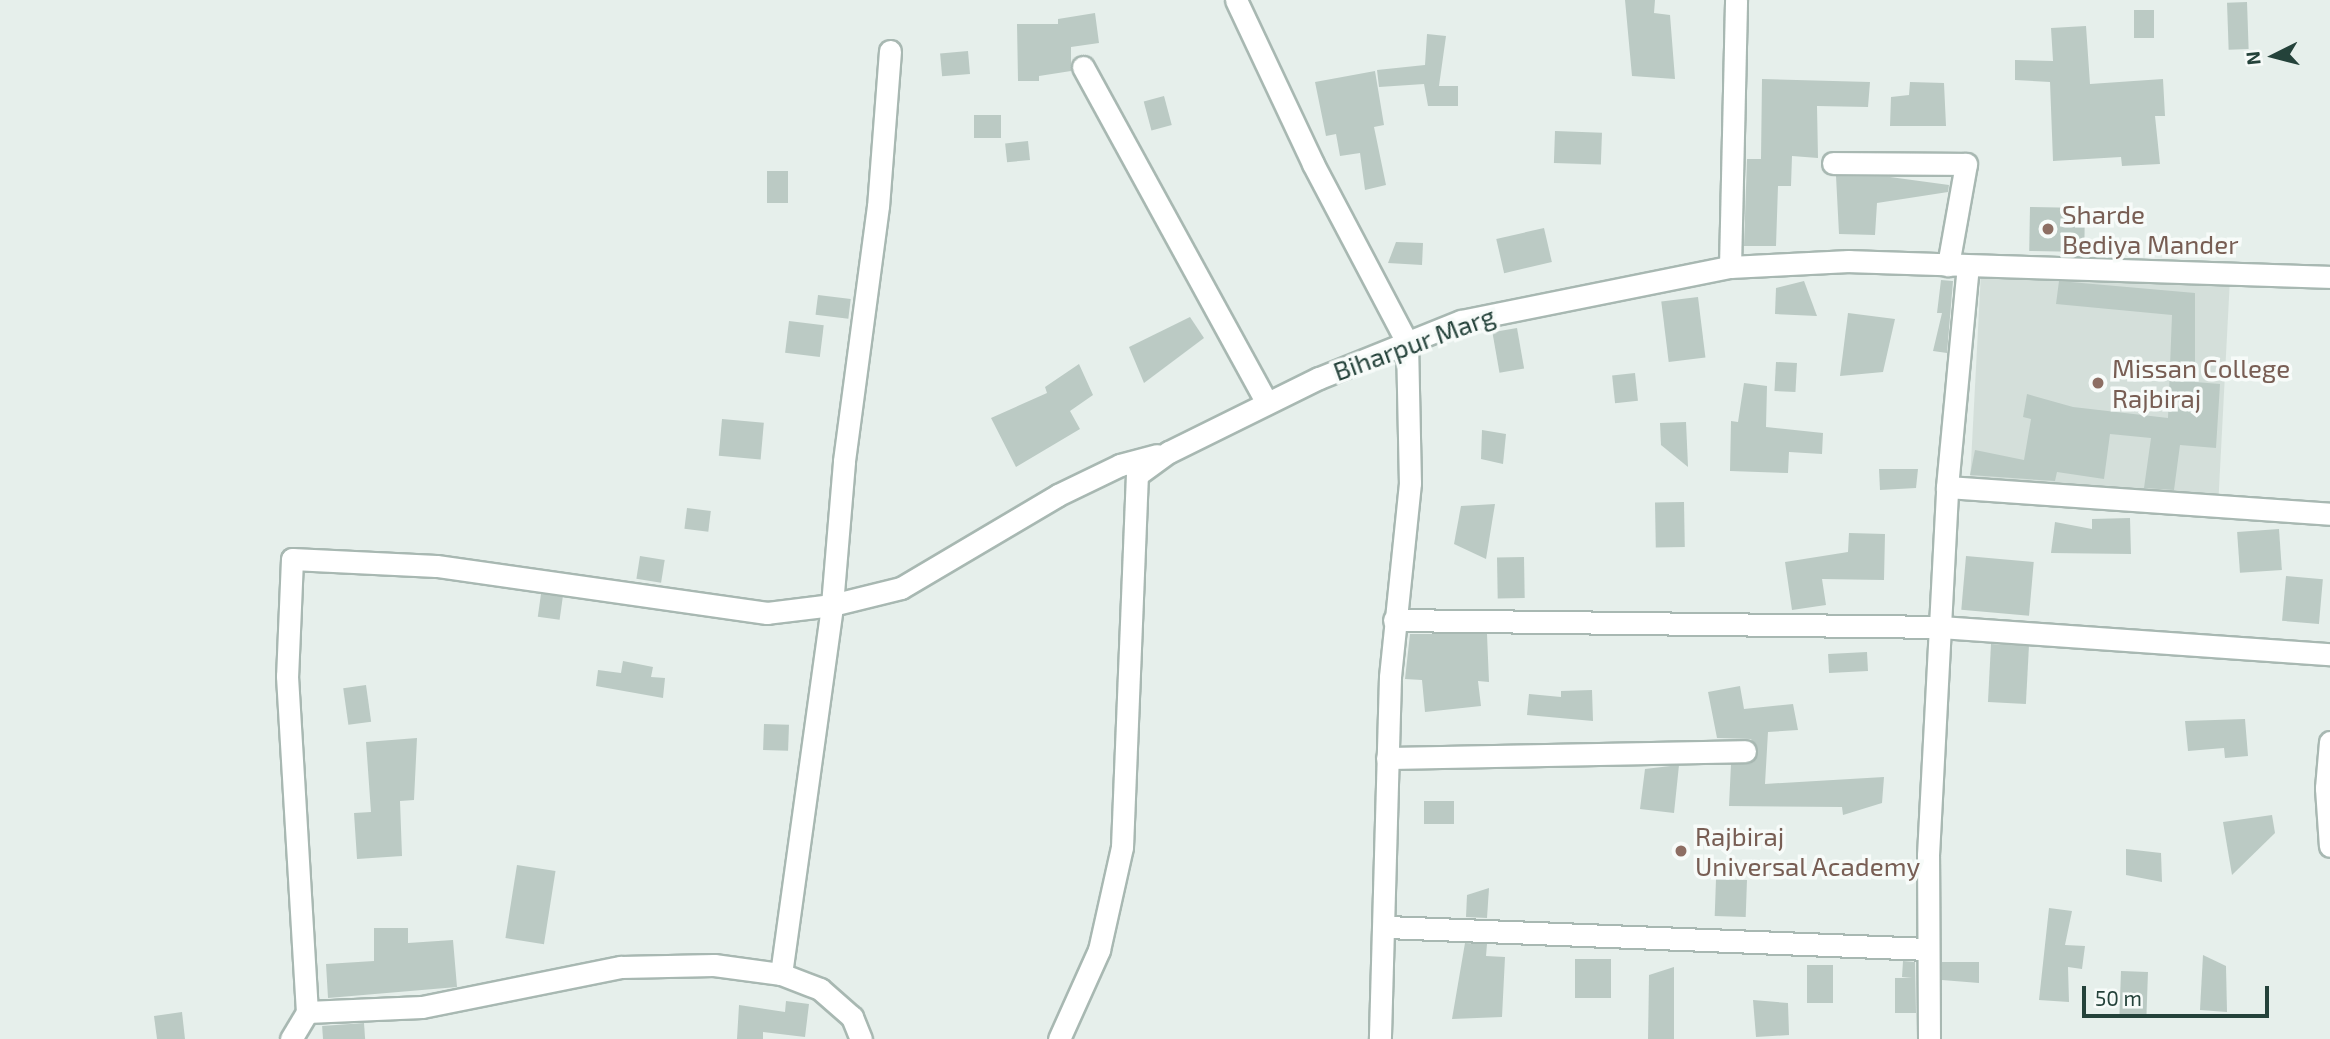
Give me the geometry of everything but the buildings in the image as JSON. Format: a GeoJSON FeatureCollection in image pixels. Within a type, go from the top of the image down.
{"type":"FeatureCollection","features":[{"type":"Feature","properties":{"kind":"street"},"geometry":{"type":"LineString","coordinates":[[1236,0],[1313,164],[1407,342],[1410,483],[1394,620],[1387,758],[1387,928],[1380,1039]]}},
{"type":"Feature","properties":{"kind":"street"},"geometry":{"type":"LineString","coordinates":[[1730,267],[1736,0]]}},
{"type":"Feature","properties":{"kind":"street"},"geometry":{"type":"LineString","coordinates":[[781,974],[832,605],[844,462],[878,206],[890,51]]}},
{"type":"Feature","properties":{"kind":"street"},"geometry":{"type":"LineString","coordinates":[[1083,67],[1267,403]]}},
{"type":"Feature","properties":{"kind":"street"},"geometry":{"type":"LineString","coordinates":[[1833,163],[1966,164],[1958,266],[1940,627],[1928,949],[1929,1039]]}},
{"type":"Feature","properties":{"kind":"street","name":"Biharpur Marg"},"geometry":{"type":"LineString","coordinates":[[1059,1039],[1099,950],[1122,847],[1137,475],[1169,452],[1267,403],[1461,321],[1532,303],[1730,267],[1849,261],[2330,277]]}},
{"type":"Feature","properties":{"kind":"street"},"geometry":{"type":"LineString","coordinates":[[291,1039],[307,1012],[287,676],[292,559],[436,566],[767,613],[832,605],[901,588],[1058,495],[1120,465],[1169,452]]}},
{"type":"Feature","properties":{"kind":"street"},"geometry":{"type":"LineString","coordinates":[[1947,488],[2330,514]]}},
{"type":"Feature","properties":{"kind":"street"},"geometry":{"type":"LineString","coordinates":[[1394,620],[1940,627],[2330,654]]}},
{"type":"Feature","properties":{"kind":"street"},"geometry":{"type":"LineString","coordinates":[[2330,742],[2326,788],[2330,846]]}},
{"type":"Feature","properties":{"kind":"street"},"geometry":{"type":"LineString","coordinates":[[1387,758],[1745,751]]}},
{"type":"Feature","properties":{"kind":"street"},"geometry":{"type":"LineString","coordinates":[[1387,928],[1928,949]]}},
{"type":"Feature","properties":{"kind":"street"},"geometry":{"type":"LineString","coordinates":[[307,1012],[422,1007],[621,967],[714,965],[781,974],[820,989],[852,1017],[861,1039]]}},
{"type":"Feature","properties":{"kind":"shaded area","name":"Missan College Rajbiraj"},"geometry":{"type":"Polygon","coordinates":[[[1981,272],[2230,285],[2219,494],[1970,481],[1981,272]]]}},
{"type":"Feature","properties":{"kind":"place","name":"Sharde Bediya Mander"},"geometry":{"type":"Point","coordinates":[2048,229]}},
{"type":"Feature","properties":{"kind":"place","name":"Missan College Rajbiraj"},"geometry":{"type":"Point","coordinates":[2098,383]}},
{"type":"Feature","properties":{"kind":"place","name":"Rajbiraj Universal Academy"},"geometry":{"type":"Point","coordinates":[1681,851]}}]}
